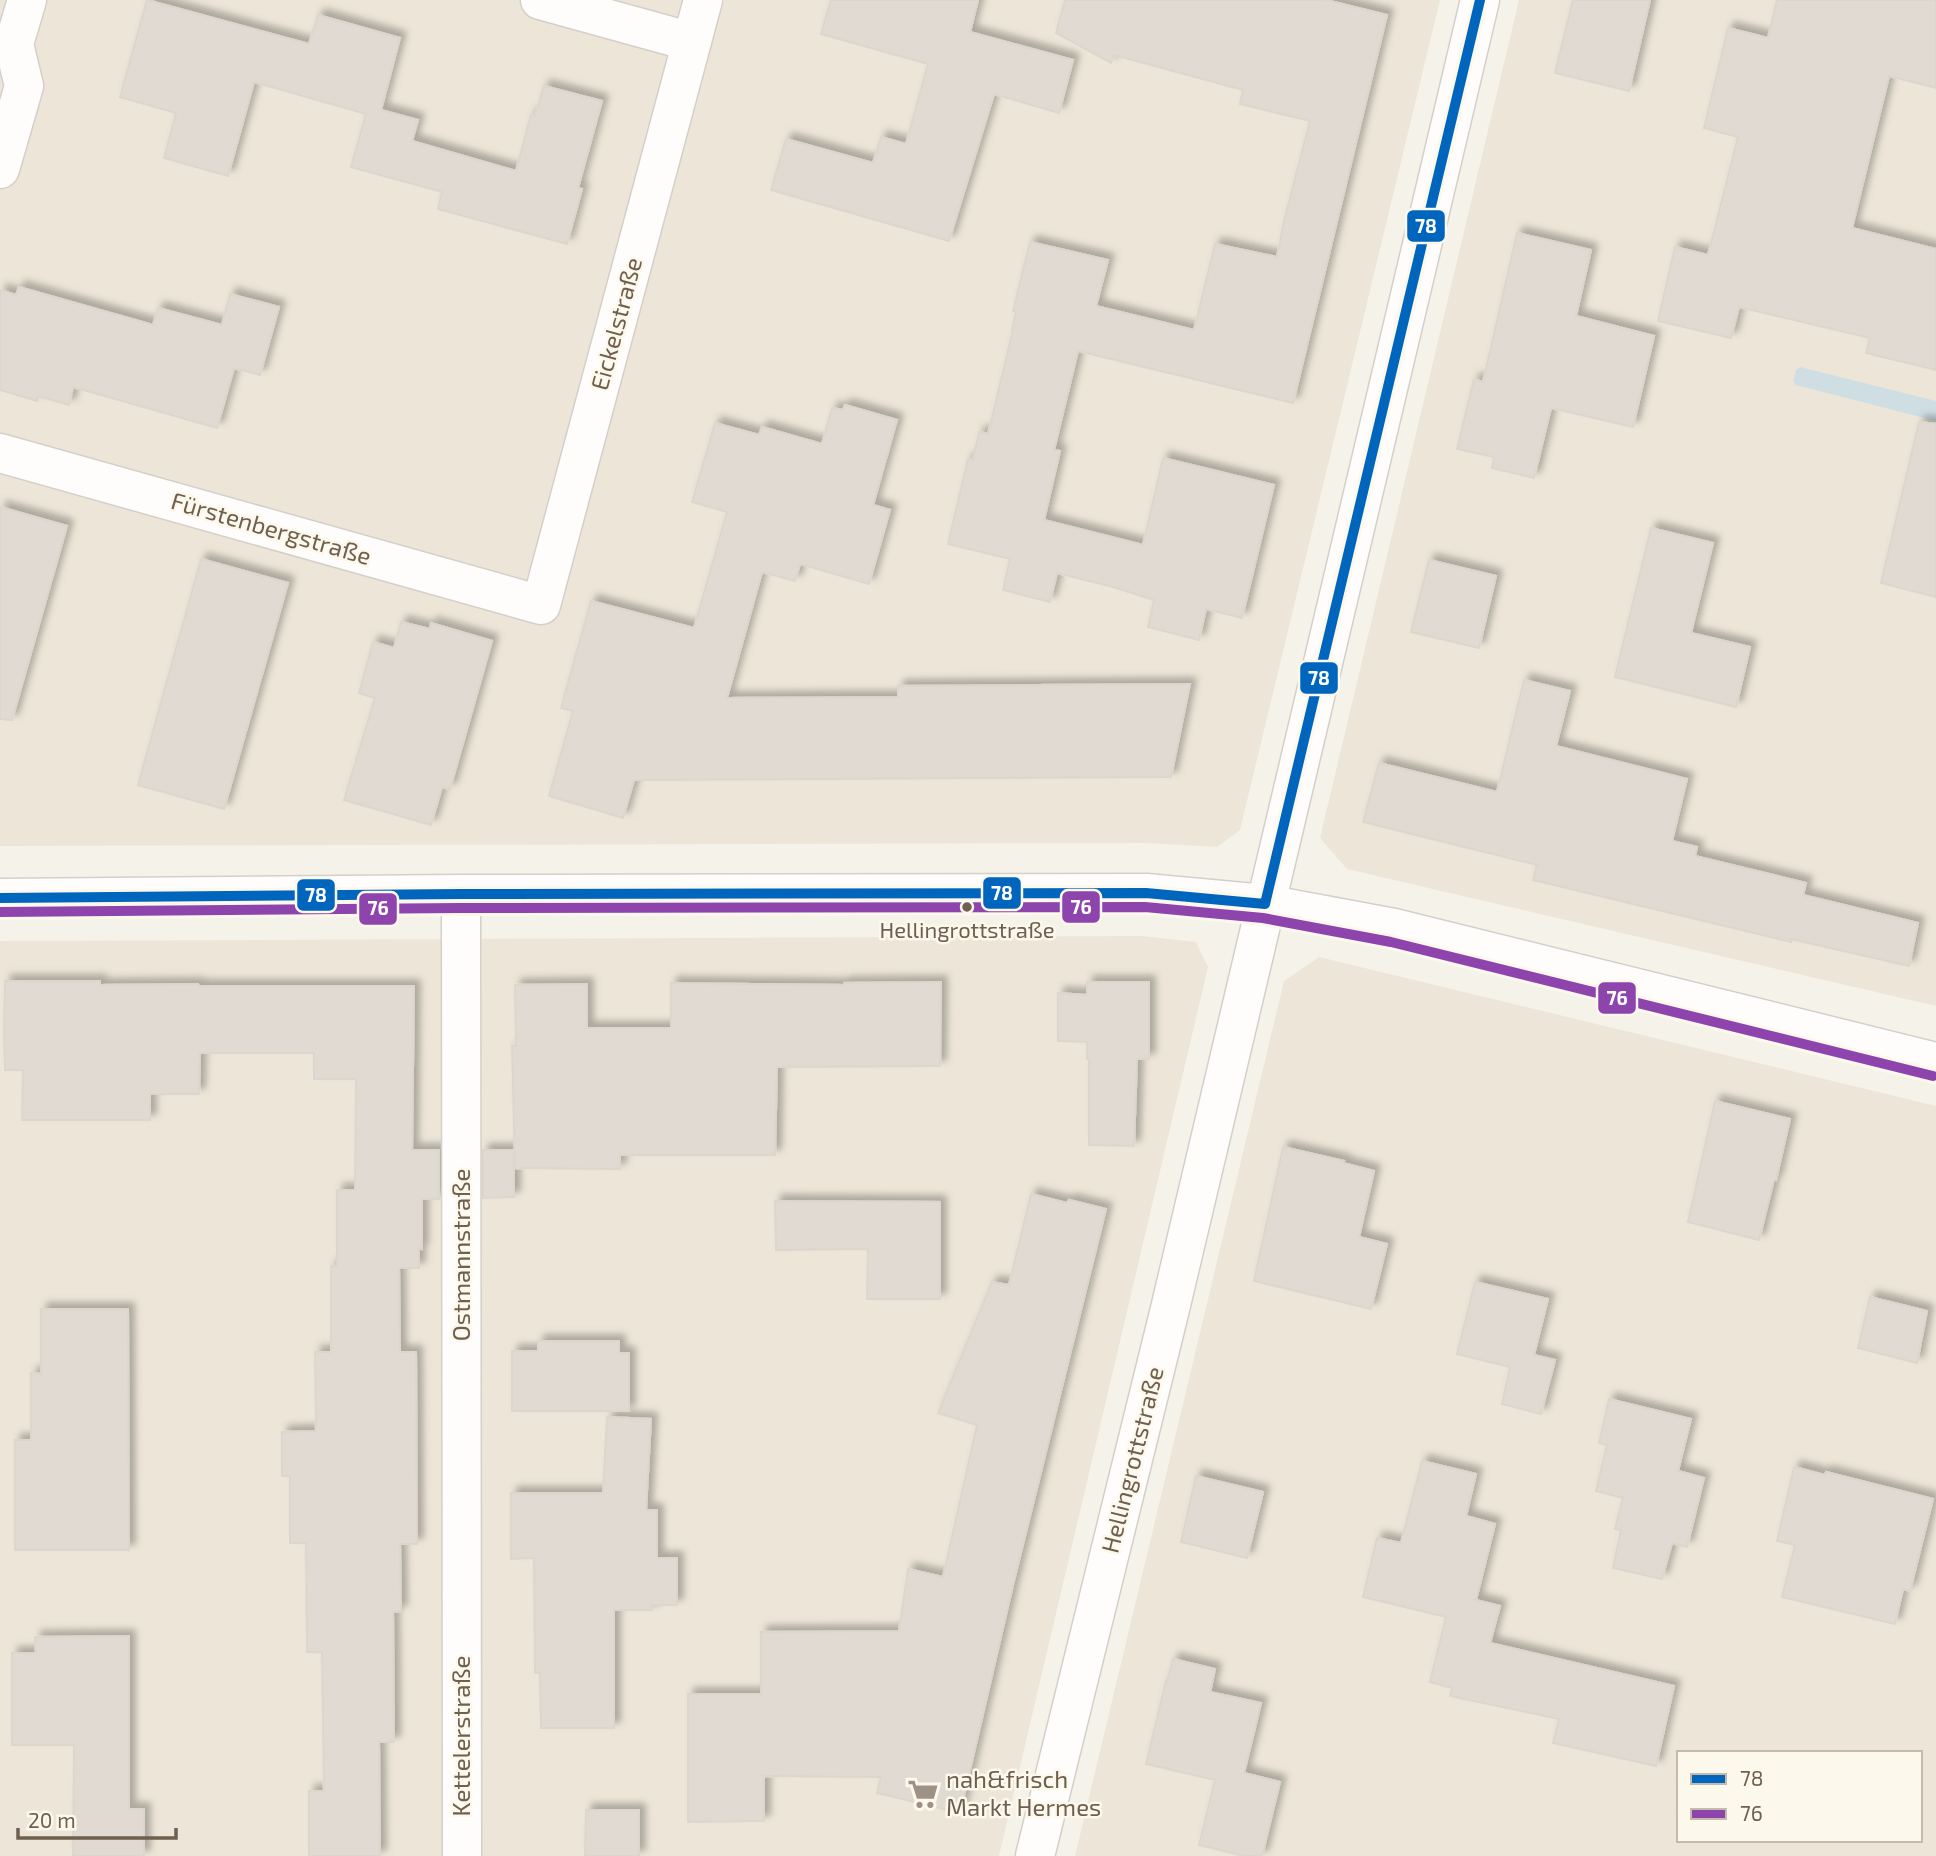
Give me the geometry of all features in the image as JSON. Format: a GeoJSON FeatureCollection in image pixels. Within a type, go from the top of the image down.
{"type":"FeatureCollection","features":[{"type":"Feature","properties":{"kind":"street"},"geometry":{"type":"LineString","coordinates":[[0,169],[24,86],[14,44],[27,0]]}},
{"type":"Feature","properties":{"kind":"street"},"geometry":{"type":"LineString","coordinates":[[540,0],[692,42]]}},
{"type":"Feature","properties":{"kind":"street","name":"Eickelstraße"},"geometry":{"type":"LineString","coordinates":[[541,605],[703,0]]}},
{"type":"Feature","properties":{"kind":"street","name":"Hellingrottstraße"},"geometry":{"type":"LineString","coordinates":[[1035,1856],[1170,1309],[1480,0]]}},
{"type":"Feature","properties":{"kind":"street","name":"Fürstenbergstraße"},"geometry":{"type":"LineString","coordinates":[[0,453],[541,605]]}},
{"type":"Feature","properties":{"kind":"street"},"geometry":{"type":"LineString","coordinates":[[0,898],[1146,893],[1265,904],[1394,928],[1936,1062]]}},
{"type":"Feature","properties":{"kind":"street","name":"Ostmannstraße"},"geometry":{"type":"LineString","coordinates":[[461,894],[462,1616]]}},
{"type":"Feature","properties":{"kind":"street","name":"Kettelerstraße"},"geometry":{"type":"LineString","coordinates":[[462,1616],[462,1856]]}},
{"type":"Feature","properties":{"kind":"shaded area"},"geometry":{"type":"Polygon","coordinates":[[[0,0],[1440,0],[1240,830],[1217,847],[1146,843],[0,846],[0,0]]]}},
{"type":"Feature","properties":{"kind":"shaded area"},"geometry":{"type":"Polygon","coordinates":[[[1519,0],[1936,0],[1936,1006],[1347,869],[1320,838],[1519,0]]]}},
{"type":"Feature","properties":{"kind":"shaded area"},"geometry":{"type":"Polygon","coordinates":[[[1800,367],[1936,401],[1936,421],[1796,385],[1793,381],[1796,370],[1800,367]]]}},
{"type":"Feature","properties":{"kind":"shaded area"},"geometry":{"type":"Polygon","coordinates":[[[1142,936],[1196,942],[1208,967],[999,1856],[0,1856],[0,941],[1142,936]]]}},
{"type":"Feature","properties":{"kind":"shaded area"},"geometry":{"type":"Polygon","coordinates":[[[1319,957],[1936,1106],[1936,1856],[1075,1856],[1284,981],[1319,957]]]}},
{"type":"Feature","properties":{"kind":"building"},"geometry":{"type":"Polygon","coordinates":[[[147,0],[309,44],[318,15],[400,38],[381,110],[418,120],[412,141],[516,171],[531,115],[535,116],[544,86],[602,101],[578,188],[582,189],[567,244],[438,209],[442,192],[351,167],[366,114],[254,82],[228,176],[164,158],[176,113],[120,97],[147,0]]]}},
{"type":"Feature","properties":{"kind":"building"},"geometry":{"type":"Polygon","coordinates":[[[831,0],[978,0],[970,32],[1073,60],[1059,113],[994,94],[949,241],[771,190],[786,139],[873,163],[881,137],[906,144],[928,64],[821,34],[831,0]]]}},
{"type":"Feature","properties":{"kind":"building"},"geometry":{"type":"Polygon","coordinates":[[[1065,0],[1326,0],[1387,15],[1293,403],[1078,351],[1054,450],[1060,451],[1044,520],[1143,545],[1163,458],[1274,485],[1242,618],[1206,609],[1199,640],[1148,627],[1154,600],[1113,587],[1057,573],[1050,602],[1003,590],[1010,559],[948,544],[968,459],[973,460],[979,432],[988,434],[1013,330],[1016,311],[1013,311],[1030,242],[1108,260],[1096,306],[1194,330],[1215,244],[1277,257],[1310,121],[1240,104],[1243,90],[1114,55],[1111,63],[1056,33],[1065,0]]]}},
{"type":"Feature","properties":{"kind":"building"},"geometry":{"type":"Polygon","coordinates":[[[1573,0],[1650,0],[1629,91],[1555,73],[1573,0]]]}},
{"type":"Feature","properties":{"kind":"building"},"geometry":{"type":"Polygon","coordinates":[[[1777,0],[1936,0],[1936,88],[1889,76],[1852,228],[1936,249],[1936,370],[1866,353],[1870,338],[1739,307],[1731,338],[1658,321],[1675,247],[1708,255],[1738,137],[1704,128],[1728,28],[1768,38],[1777,0]]]}},
{"type":"Feature","properties":{"kind":"building"},"geometry":{"type":"Polygon","coordinates":[[[1517,233],[1591,250],[1576,316],[1654,336],[1633,427],[1551,408],[1534,478],[1492,468],[1494,457],[1457,449],[1474,379],[1483,382],[1517,233]]]}},
{"type":"Feature","properties":{"kind":"building"},"geometry":{"type":"Polygon","coordinates":[[[19,287],[153,325],[158,308],[222,325],[230,294],[279,307],[260,375],[234,368],[217,428],[73,387],[69,405],[38,396],[37,401],[0,390],[0,290],[16,295],[19,287]]]}},
{"type":"Feature","properties":{"kind":"building"},"geometry":{"type":"Polygon","coordinates":[[[845,405],[897,420],[873,505],[890,510],[869,584],[800,564],[795,581],[762,572],[727,698],[898,697],[898,686],[1190,684],[1171,777],[634,780],[623,818],[549,796],[573,711],[561,708],[591,601],[694,628],[727,512],[692,502],[715,423],[759,435],[762,427],[822,444],[832,408],[843,410],[845,405]]]}},
{"type":"Feature","properties":{"kind":"building"},"geometry":{"type":"Polygon","coordinates":[[[1919,422],[1936,424],[1936,597],[1881,583],[1919,422]]]}},
{"type":"Feature","properties":{"kind":"building"},"geometry":{"type":"Polygon","coordinates":[[[0,507],[67,526],[12,720],[0,719],[0,507]]]}},
{"type":"Feature","properties":{"kind":"building"},"geometry":{"type":"Polygon","coordinates":[[[1651,528],[1713,543],[1691,633],[1750,647],[1736,707],[1615,677],[1651,528]]]}},
{"type":"Feature","properties":{"kind":"building"},"geometry":{"type":"Polygon","coordinates":[[[201,559],[288,583],[224,809],[138,785],[201,559]]]}},
{"type":"Feature","properties":{"kind":"building"},"geometry":{"type":"Polygon","coordinates":[[[1429,560],[1496,576],[1479,648],[1411,632],[1429,560]]]}},
{"type":"Feature","properties":{"kind":"building"},"geometry":{"type":"Polygon","coordinates":[[[401,622],[430,629],[431,623],[492,641],[450,789],[442,787],[431,825],[344,800],[375,698],[359,693],[373,642],[394,648],[401,622]]]}},
{"type":"Feature","properties":{"kind":"building"},"geometry":{"type":"Polygon","coordinates":[[[1524,680],[1570,691],[1556,746],[1687,779],[1672,841],[1697,847],[1695,856],[1806,883],[1803,895],[1918,923],[1909,966],[1791,939],[1791,942],[1533,880],[1537,865],[1363,822],[1379,763],[1497,792],[1524,680]]]}},
{"type":"Feature","properties":{"kind":"building"},"geometry":{"type":"Polygon","coordinates":[[[5,981],[100,981],[100,985],[414,986],[412,1150],[439,1150],[439,1199],[422,1199],[422,1249],[419,1248],[419,1268],[399,1268],[400,1352],[416,1352],[417,1544],[400,1544],[401,1611],[393,1612],[394,1742],[379,1742],[380,1856],[309,1856],[309,1791],[324,1791],[322,1652],[307,1652],[306,1543],[290,1543],[290,1476],[282,1476],[282,1432],[316,1431],[315,1352],[331,1352],[331,1266],[337,1266],[337,1190],[355,1190],[356,1079],[314,1079],[314,1053],[200,1053],[199,1094],[150,1094],[150,1120],[22,1120],[23,1070],[5,1070],[5,981]]]}},
{"type":"Feature","properties":{"kind":"building"},"geometry":{"type":"Polygon","coordinates":[[[941,982],[940,1066],[777,1067],[775,1155],[620,1155],[620,1169],[515,1168],[512,1046],[516,1046],[515,985],[587,984],[587,1028],[671,1028],[671,983],[844,985],[941,982]]]}},
{"type":"Feature","properties":{"kind":"building"},"geometry":{"type":"Polygon","coordinates":[[[1087,982],[1149,982],[1149,1059],[1137,1059],[1134,1146],[1089,1145],[1087,1042],[1058,1041],[1058,993],[1087,995],[1087,982]]]}},
{"type":"Feature","properties":{"kind":"building"},"geometry":{"type":"Polygon","coordinates":[[[1715,1101],[1790,1119],[1759,1240],[1688,1222],[1715,1101]]]}},
{"type":"Feature","properties":{"kind":"building"},"geometry":{"type":"Polygon","coordinates":[[[1283,1147],[1374,1171],[1359,1237],[1387,1244],[1371,1309],[1254,1281],[1283,1147]]]}},
{"type":"Feature","properties":{"kind":"building"},"geometry":{"type":"Polygon","coordinates":[[[483,1150],[514,1150],[514,1197],[483,1198],[483,1150]]]}},
{"type":"Feature","properties":{"kind":"building"},"geometry":{"type":"Polygon","coordinates":[[[1031,1194],[1106,1209],[960,1813],[877,1793],[881,1777],[764,1776],[764,1821],[688,1822],[688,1694],[761,1694],[761,1632],[899,1631],[908,1569],[943,1577],[977,1425],[938,1413],[992,1282],[1009,1285],[1031,1194]]]}},
{"type":"Feature","properties":{"kind":"building"},"geometry":{"type":"Polygon","coordinates":[[[775,1201],[940,1202],[940,1299],[867,1299],[868,1249],[776,1250],[775,1201]]]}},
{"type":"Feature","properties":{"kind":"building"},"geometry":{"type":"Polygon","coordinates":[[[1475,1282],[1548,1299],[1534,1355],[1555,1360],[1541,1414],[1502,1404],[1510,1367],[1457,1354],[1475,1282]]]}},
{"type":"Feature","properties":{"kind":"building"},"geometry":{"type":"Polygon","coordinates":[[[1870,1297],[1927,1311],[1917,1363],[1858,1348],[1870,1297]]]}},
{"type":"Feature","properties":{"kind":"building"},"geometry":{"type":"Polygon","coordinates":[[[41,1309],[128,1309],[129,1550],[15,1550],[15,1440],[31,1440],[31,1373],[41,1374],[41,1309]]]}},
{"type":"Feature","properties":{"kind":"building"},"geometry":{"type":"Polygon","coordinates":[[[538,1341],[619,1341],[619,1353],[629,1353],[629,1411],[512,1411],[512,1351],[538,1351],[538,1341]]]}},
{"type":"Feature","properties":{"kind":"building"},"geometry":{"type":"Polygon","coordinates":[[[1609,1399],[1691,1419],[1678,1471],[1704,1478],[1687,1547],[1672,1543],[1662,1579],[1613,1568],[1621,1530],[1615,1529],[1623,1498],[1596,1491],[1607,1445],[1599,1443],[1609,1399]]]}},
{"type":"Feature","properties":{"kind":"building"},"geometry":{"type":"Polygon","coordinates":[[[607,1417],[651,1419],[646,1510],[657,1510],[657,1558],[677,1558],[677,1605],[652,1605],[652,1610],[614,1610],[614,1728],[541,1728],[540,1673],[535,1673],[534,1558],[511,1559],[511,1493],[603,1493],[607,1417]]]}},
{"type":"Feature","properties":{"kind":"building"},"geometry":{"type":"Polygon","coordinates":[[[1422,1461],[1476,1474],[1466,1516],[1495,1524],[1476,1600],[1500,1606],[1490,1643],[1674,1686],[1656,1766],[1553,1743],[1559,1719],[1450,1696],[1452,1688],[1430,1682],[1446,1617],[1363,1597],[1377,1538],[1401,1543],[1422,1461]]]}},
{"type":"Feature","properties":{"kind":"building"},"geometry":{"type":"Polygon","coordinates":[[[1794,1467],[1825,1475],[1826,1472],[1933,1499],[1910,1591],[1903,1589],[1895,1624],[1782,1597],[1795,1545],[1777,1541],[1794,1467]]]}},
{"type":"Feature","properties":{"kind":"building"},"geometry":{"type":"Polygon","coordinates":[[[1196,1476],[1263,1492],[1247,1558],[1181,1542],[1196,1476]]]}},
{"type":"Feature","properties":{"kind":"building"},"geometry":{"type":"Polygon","coordinates":[[[129,1636],[129,1809],[144,1809],[144,1856],[73,1856],[74,1745],[12,1745],[12,1653],[36,1653],[35,1637],[129,1636]]]}},
{"type":"Feature","properties":{"kind":"building"},"geometry":{"type":"Polygon","coordinates":[[[1173,1659],[1215,1669],[1210,1692],[1261,1703],[1244,1773],[1280,1782],[1262,1856],[1244,1856],[1199,1845],[1215,1780],[1146,1764],[1173,1659]]]}},
{"type":"Feature","properties":{"kind":"building"},"geometry":{"type":"Polygon","coordinates":[[[586,1810],[639,1810],[639,1856],[585,1856],[586,1810]]]}},
{"type":"Feature","properties":{"kind":"transit line","name":"78"},"geometry":{"type":"LineString","coordinates":[[1265,904],[1480,0]]}},
{"type":"Feature","properties":{"kind":"transit line","name":"78"},"geometry":{"type":"LineString","coordinates":[[0,898],[1146,893],[1265,904]]}},
{"type":"Feature","properties":{"kind":"transit line","name":"76"},"geometry":{"type":"LineString","coordinates":[[0,912],[1145,907],[1263,918],[1391,942],[1933,1076]]}},
{"type":"Feature","properties":{"kind":"place","name":"Hellingrottstraße"},"geometry":{"type":"Point","coordinates":[967,907]}},
{"type":"Feature","properties":{"kind":"place","name":"nah&frisch Markt Hermes"},"geometry":{"type":"Point","coordinates":[923,1794]}}]}
